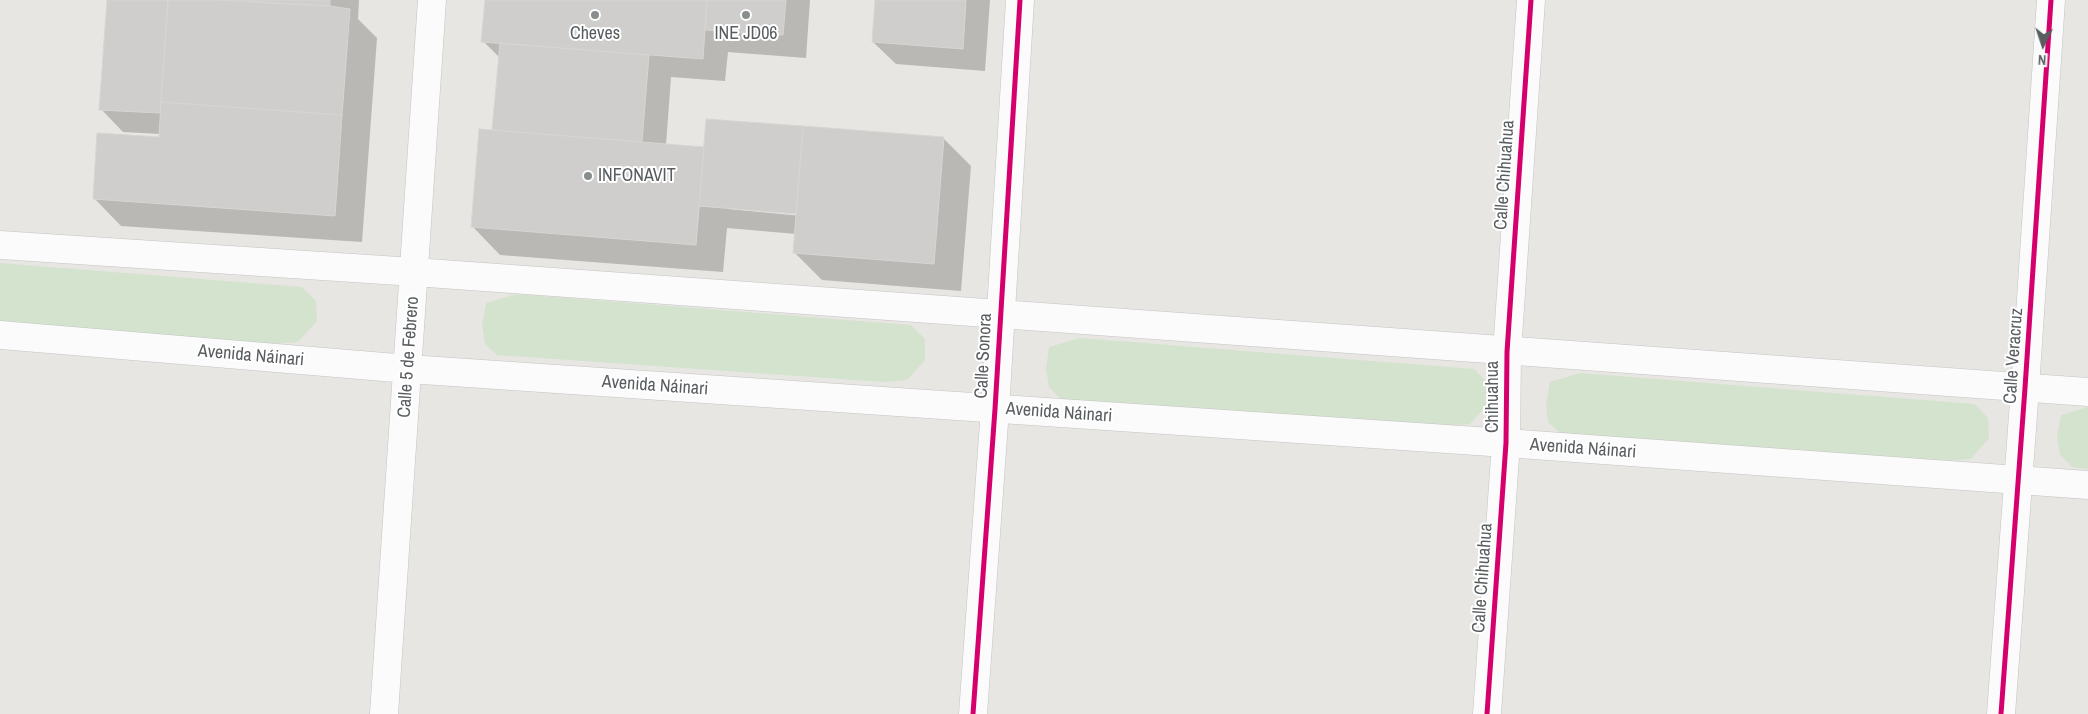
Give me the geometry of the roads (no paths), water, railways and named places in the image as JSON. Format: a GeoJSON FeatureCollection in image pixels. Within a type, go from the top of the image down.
{"type":"FeatureCollection","features":[{"type":"Feature","properties":{"kind":"main road","name":"Calle 5 de Febrero"},"geometry":{"type":"LineString","coordinates":[[384,714],[432,0]]}},
{"type":"Feature","properties":{"kind":"main road","name":"Calle Sonora"},"geometry":{"type":"LineString","coordinates":[[973,714],[995,409],[1020,0]]}},
{"type":"Feature","properties":{"kind":"main road","name":"Calle Chihuahua"},"geometry":{"type":"LineString","coordinates":[[1507,352],[1531,0]]}},
{"type":"Feature","properties":{"kind":"main road","name":"Calle Veracruz"},"geometry":{"type":"LineString","coordinates":[[2001,714],[2026,388],[2051,0]]}},
{"type":"Feature","properties":{"kind":"main road"},"geometry":{"type":"LineString","coordinates":[[0,245],[414,272],[1507,352],[2088,392]]}},
{"type":"Feature","properties":{"kind":"main road","name":"Avenida Náinari"},"geometry":{"type":"LineString","coordinates":[[0,336],[408,369],[1506,443],[2088,485]]}},
{"type":"Feature","properties":{"kind":"main road","name":"Chihuahua"},"geometry":{"type":"LineString","coordinates":[[1506,443],[1507,352]]}},
{"type":"Feature","properties":{"kind":"main road","name":"Calle Chihuahua"},"geometry":{"type":"LineString","coordinates":[[1487,714],[1506,443]]}},
{"type":"Feature","properties":{"kind":"place","name":"Cheves"},"geometry":{"type":"Point","coordinates":[595,15]}},
{"type":"Feature","properties":{"kind":"place","name":"INE JD06"},"geometry":{"type":"Point","coordinates":[746,15]}},
{"type":"Feature","properties":{"kind":"place","name":"INFONAVIT"},"geometry":{"type":"Point","coordinates":[588,176]}}]}
